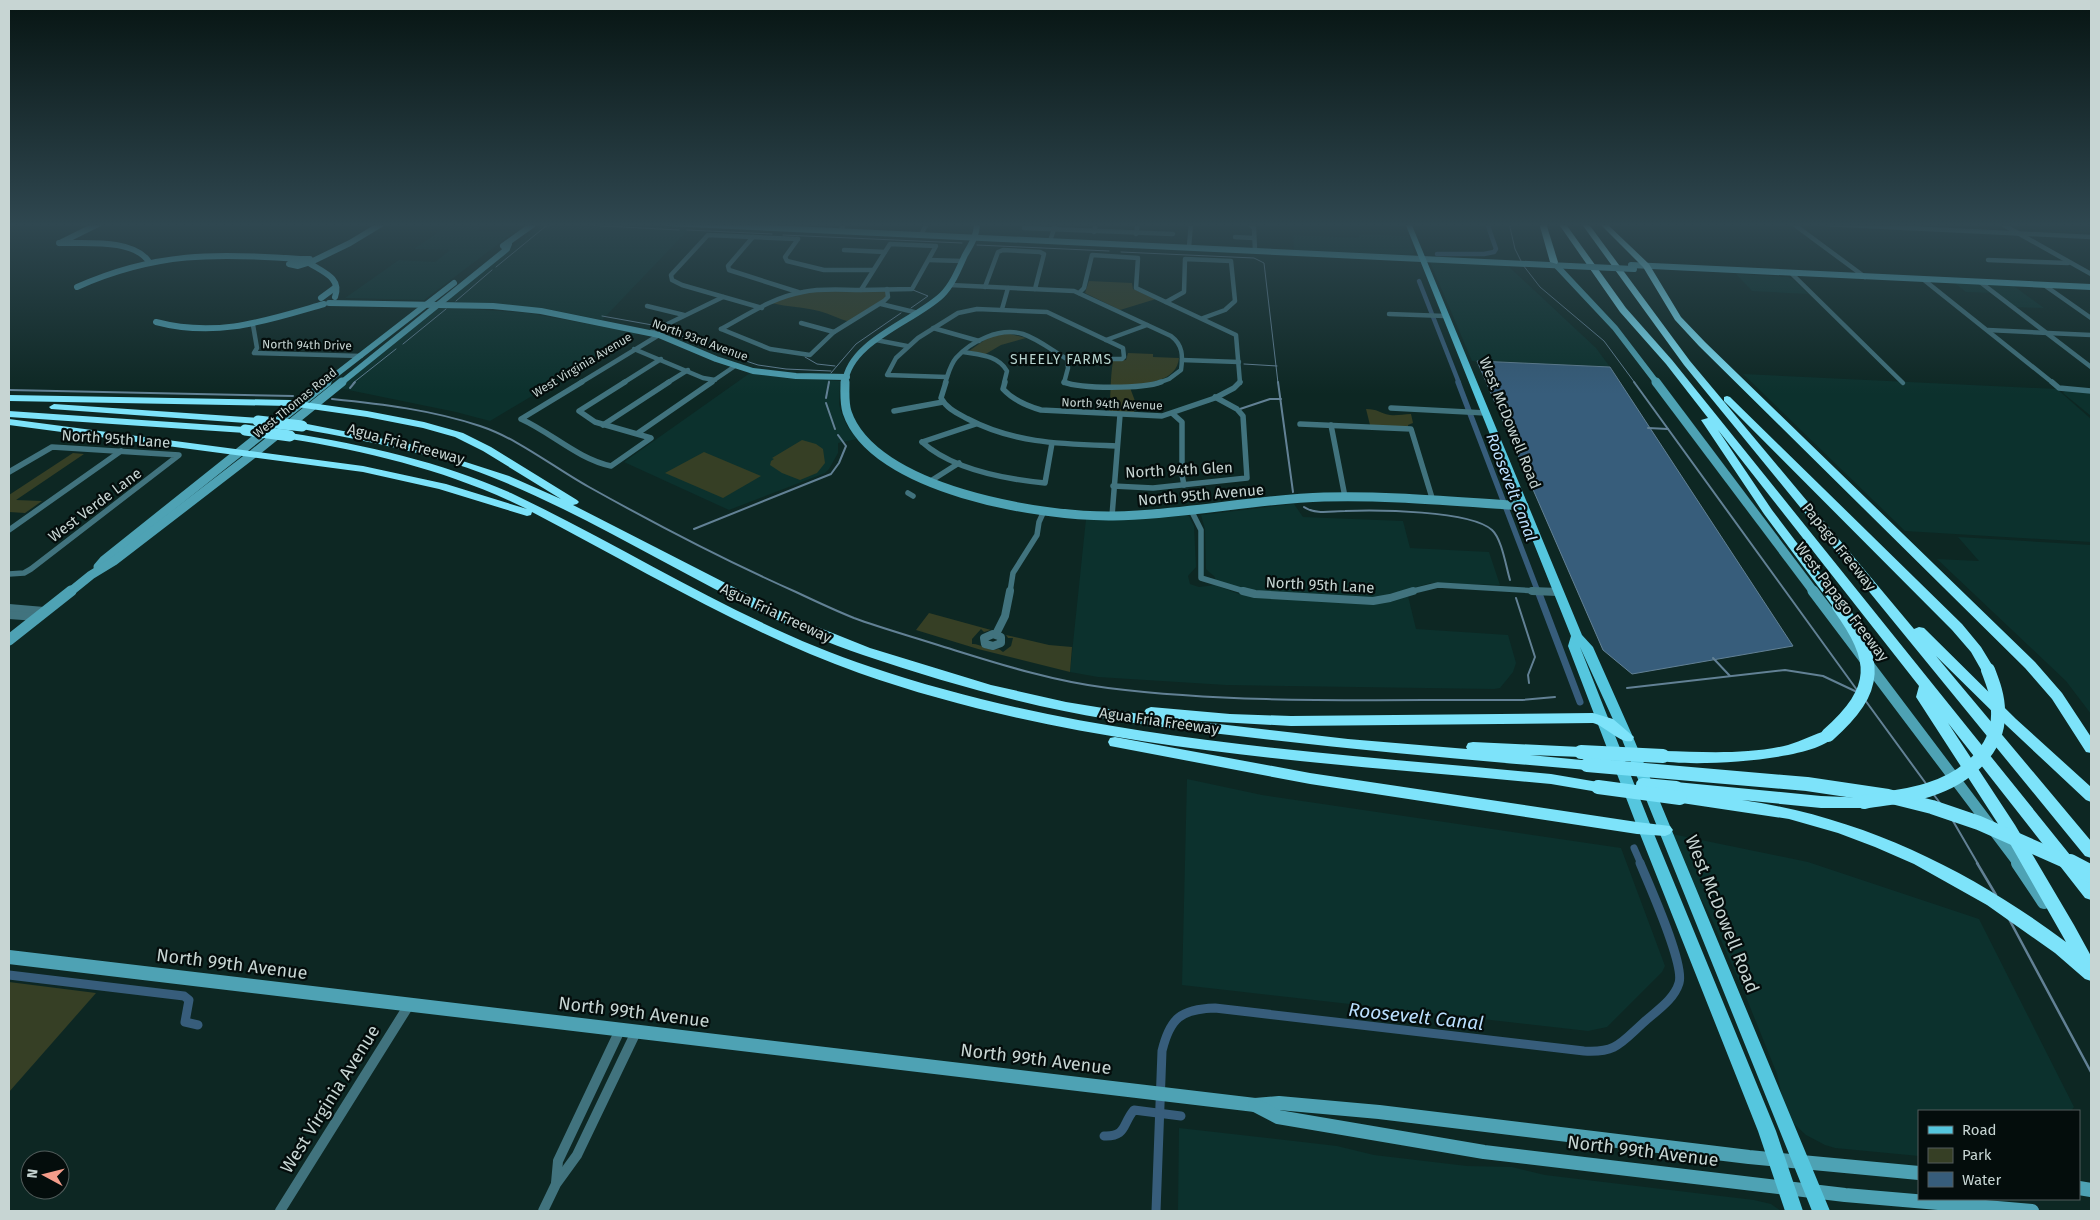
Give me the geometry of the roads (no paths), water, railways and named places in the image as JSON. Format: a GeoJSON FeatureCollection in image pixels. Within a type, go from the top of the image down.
{"type":"FeatureCollection","features":[{"type":"Feature","properties":{"kind":"highway","name":"Papago Freeway"},"geometry":{"type":"LineString","coordinates":[[1602,280],[1623,310],[1669,362],[2091,893]]}},
{"type":"Feature","properties":{"kind":"highway","name":"Papago Freeway"},"geometry":{"type":"LineString","coordinates":[[1626,280],[1687,363],[2091,852]]}},
{"type":"Feature","properties":{"kind":"highway"},"geometry":{"type":"LineString","coordinates":[[1655,280],[1687,329],[2030,665],[2057,696],[2091,748]]}},
{"type":"Feature","properties":{"kind":"highway"},"geometry":{"type":"LineString","coordinates":[[1584,758],[1757,756],[1797,748],[1828,735],[1855,710],[1865,692],[1868,678],[1868,661],[1854,625],[1759,500],[1646,337]]}},
{"type":"Feature","properties":{"kind":"highway"},"geometry":{"type":"LineString","coordinates":[[1669,338],[1695,363],[1751,424],[1957,627],[1976,650],[1988,670],[1995,688],[1999,707],[1995,737],[1986,754],[1968,771],[1937,786],[1904,796],[1864,802],[1821,802],[1678,793]]}},
{"type":"Feature","properties":{"kind":"highway"},"geometry":{"type":"LineString","coordinates":[[9,398],[299,404],[408,422],[464,437],[478,444],[568,498],[654,546],[663,556]]}},
{"type":"Feature","properties":{"kind":"highway","name":"Agua Fria Freeway"},"geometry":{"type":"LineString","coordinates":[[9,404],[258,421],[302,426],[390,442],[480,468],[533,490],[758,606],[831,638],[915,667],[1013,695],[1066,707],[1128,717],[1348,744],[1584,758]]}},
{"type":"Feature","properties":{"kind":"highway","name":"Agua Fria Freeway"},"geometry":{"type":"LineString","coordinates":[[9,414],[246,430],[342,444],[402,458],[481,484],[535,508],[748,622],[828,656],[897,681],[989,708],[1095,730],[1202,746],[1678,793]]}},
{"type":"Feature","properties":{"kind":"highway"},"geometry":{"type":"LineString","coordinates":[[9,422],[390,474],[482,497],[542,520],[676,589],[699,595]]}},
{"type":"Feature","properties":{"kind":"highway"},"geometry":{"type":"LineString","coordinates":[[1888,605],[1912,624],[1982,694],[2091,796]]}},
{"type":"Feature","properties":{"kind":"highway"},"geometry":{"type":"LineString","coordinates":[[1926,684],[1923,697],[2002,815],[2047,890],[2090,971]]}},
{"type":"Feature","properties":{"kind":"highway"},"geometry":{"type":"LineString","coordinates":[[1013,695],[1044,696],[1128,709],[1247,720],[1602,719],[1627,737]]}},
{"type":"Feature","properties":{"kind":"highway"},"geometry":{"type":"LineString","coordinates":[[989,708],[1010,717],[1238,767],[1454,802],[1645,829],[1665,830]]}},
{"type":"Feature","properties":{"kind":"highway"},"geometry":{"type":"LineString","coordinates":[[1584,758],[1810,783],[1885,795],[1937,809],[1988,826],[2091,874]]}},
{"type":"Feature","properties":{"kind":"highway"},"geometry":{"type":"LineString","coordinates":[[1678,793],[1802,817],[1857,834],[1902,853],[1946,874],[1988,898],[2090,971]]}},
{"type":"Feature","properties":{"kind":"main road"},"geometry":{"type":"LineString","coordinates":[[77,287],[92,280]]}},
{"type":"Feature","properties":{"kind":"main road"},"geometry":{"type":"LineString","coordinates":[[335,280],[338,290],[336,297]]}},
{"type":"Feature","properties":{"kind":"main road","name":"West Thomas Road"},"geometry":{"type":"LineString","coordinates":[[91,575],[104,560],[237,452],[457,280]]}},
{"type":"Feature","properties":{"kind":"main road","name":"West Thomas Road"},"geometry":{"type":"LineString","coordinates":[[9,640],[91,575],[114,561],[253,454],[468,280]]}},
{"type":"Feature","properties":{"kind":"main road"},"geometry":{"type":"LineString","coordinates":[[847,378],[860,355],[876,340],[934,302],[953,280]]}},
{"type":"Feature","properties":{"kind":"main road","name":"West McDowell Road"},"geometry":{"type":"LineString","coordinates":[[1431,280],[1576,636],[1586,647],[1627,737],[1821,1211]]}},
{"type":"Feature","properties":{"kind":"main road","name":"West Papago Freeway"},"geometry":{"type":"LineString","coordinates":[[1575,280],[1615,328],[2015,858],[2090,971]]}},
{"type":"Feature","properties":{"kind":"main road"},"geometry":{"type":"LineString","coordinates":[[1924,280],[2091,287]]}},
{"type":"Feature","properties":{"kind":"main road"},"geometry":{"type":"LineString","coordinates":[[322,302],[336,287]]}},
{"type":"Feature","properties":{"kind":"main road","name":"North 93rd Avenue"},"geometry":{"type":"LineString","coordinates":[[156,322],[173,327],[199,328],[253,325],[296,313],[336,297],[426,304]]}},
{"type":"Feature","properties":{"kind":"main road"},"geometry":{"type":"LineString","coordinates":[[357,303],[392,301]]}},
{"type":"Feature","properties":{"kind":"main road","name":"North 93rd Avenue"},"geometry":{"type":"LineString","coordinates":[[322,302],[426,304],[526,309],[659,335],[736,366],[782,376],[847,378]]}},
{"type":"Feature","properties":{"kind":"main road"},"geometry":{"type":"LineString","coordinates":[[375,344],[384,347]]}},
{"type":"Feature","properties":{"kind":"main road","name":"North 95th Avenue"},"geometry":{"type":"LineString","coordinates":[[847,378],[844,398],[849,418],[868,445],[889,462],[929,482],[978,497],[1044,511],[1112,516],[1345,497],[1524,506]]}},
{"type":"Feature","properties":{"kind":"main road","name":"West McDowell Road"},"geometry":{"type":"LineString","coordinates":[[1576,636],[1574,646],[1777,1160],[1794,1211]]}},
{"type":"Feature","properties":{"kind":"main road","name":"North 99th Avenue"},"geometry":{"type":"LineString","coordinates":[[9,957],[1255,1105],[1279,1102],[1380,1112],[1777,1160],[1918,1173]]}},
{"type":"Feature","properties":{"kind":"main road","name":"North 99th Avenue"},"geometry":{"type":"LineString","coordinates":[[1255,1105],[1278,1118],[1467,1150],[1813,1192],[1991,1209],[2032,1211]]}},
{"type":"Feature","properties":{"kind":"street"},"geometry":{"type":"LineString","coordinates":[[674,280],[679,284],[762,308]]}},
{"type":"Feature","properties":{"kind":"street"},"geometry":{"type":"LineString","coordinates":[[761,280],[793,288],[798,292]]}},
{"type":"Feature","properties":{"kind":"street"},"geometry":{"type":"LineString","coordinates":[[861,290],[867,280]]}},
{"type":"Feature","properties":{"kind":"street"},"geometry":{"type":"LineString","coordinates":[[887,289],[888,297],[881,304],[834,332],[810,355],[770,349],[721,329],[798,292],[887,289],[912,289],[917,280]]}},
{"type":"Feature","properties":{"kind":"street"},"geometry":{"type":"LineString","coordinates":[[985,287],[988,280]]}},
{"type":"Feature","properties":{"kind":"street"},"geometry":{"type":"LineString","coordinates":[[1035,289],[1037,280]]}},
{"type":"Feature","properties":{"kind":"street"},"geometry":{"type":"LineString","coordinates":[[1079,293],[1084,288],[1086,280]]}},
{"type":"Feature","properties":{"kind":"street"},"geometry":{"type":"LineString","coordinates":[[1137,280],[1136,288],[1236,335],[1239,362],[1182,360]]}},
{"type":"Feature","properties":{"kind":"street"},"geometry":{"type":"LineString","coordinates":[[1166,302],[1184,292],[1184,280]]}},
{"type":"Feature","properties":{"kind":"street"},"geometry":{"type":"LineString","coordinates":[[1203,318],[1227,309],[1235,300],[1233,280]]}},
{"type":"Feature","properties":{"kind":"street"},"geometry":{"type":"LineString","coordinates":[[1798,280],[1903,383]]}},
{"type":"Feature","properties":{"kind":"street"},"geometry":{"type":"LineString","coordinates":[[1924,280],[2062,390],[2091,391]]}},
{"type":"Feature","properties":{"kind":"street"},"geometry":{"type":"LineString","coordinates":[[1980,282],[2091,367]]}},
{"type":"Feature","properties":{"kind":"street"},"geometry":{"type":"LineString","coordinates":[[950,285],[1067,290],[1079,293],[1147,324],[1178,341],[1182,349],[1181,370],[1174,376],[1143,387],[1064,383],[1068,368],[1067,359]]}},
{"type":"Feature","properties":{"kind":"street"},"geometry":{"type":"LineString","coordinates":[[2044,285],[2091,318]]}},
{"type":"Feature","properties":{"kind":"street"},"geometry":{"type":"LineString","coordinates":[[1002,309],[1008,288]]}},
{"type":"Feature","properties":{"kind":"street","name":"West Virginia Avenue"},"geometry":{"type":"LineString","coordinates":[[650,333],[723,297]]}},
{"type":"Feature","properties":{"kind":"street"},"geometry":{"type":"LineString","coordinates":[[881,304],[918,313]]}},
{"type":"Feature","properties":{"kind":"street"},"geometry":{"type":"LineString","coordinates":[[647,306],[684,315]]}},
{"type":"Feature","properties":{"kind":"street"},"geometry":{"type":"LineString","coordinates":[[942,402],[941,394],[953,362],[979,340],[995,333],[1017,332],[1067,359],[1122,359],[1124,357],[1123,348],[1052,313],[1037,310],[984,308],[965,311],[933,328],[907,346],[896,358],[890,376],[947,377]]}},
{"type":"Feature","properties":{"kind":"street"},"geometry":{"type":"LineString","coordinates":[[1389,314],[1446,316]]}},
{"type":"Feature","properties":{"kind":"street"},"geometry":{"type":"LineString","coordinates":[[801,323],[834,332]]}},
{"type":"Feature","properties":{"kind":"street"},"geometry":{"type":"LineString","coordinates":[[1106,340],[1147,324]]}},
{"type":"Feature","properties":{"kind":"street","name":"North 94th Drive"},"geometry":{"type":"LineString","coordinates":[[253,325],[257,348],[254,353],[360,356]]}},
{"type":"Feature","properties":{"kind":"street"},"geometry":{"type":"LineString","coordinates":[[933,328],[979,340]]}},
{"type":"Feature","properties":{"kind":"street"},"geometry":{"type":"LineString","coordinates":[[1988,330],[2091,335]]}},
{"type":"Feature","properties":{"kind":"street","name":"West Virginia Avenue"},"geometry":{"type":"LineString","coordinates":[[638,433],[651,438],[616,464],[610,466],[593,462],[540,428],[523,422],[521,419],[659,335]]}},
{"type":"Feature","properties":{"kind":"street"},"geometry":{"type":"LineString","coordinates":[[876,340],[907,346]]}},
{"type":"Feature","properties":{"kind":"street"},"geometry":{"type":"LineString","coordinates":[[634,349],[688,370],[703,378],[715,380]]}},
{"type":"Feature","properties":{"kind":"street","name":"North 94th Avenue"},"geometry":{"type":"LineString","coordinates":[[963,352],[988,357],[1004,365],[1007,374],[1004,391],[1009,396],[1035,409],[1051,412],[1157,417],[1173,414],[1234,389],[1240,383],[1239,362]]}},
{"type":"Feature","properties":{"kind":"street"},"geometry":{"type":"LineString","coordinates":[[661,360],[579,411],[603,425],[638,433],[736,366]]}},
{"type":"Feature","properties":{"kind":"street"},"geometry":{"type":"LineString","coordinates":[[603,425],[688,370]]}},
{"type":"Feature","properties":{"kind":"street","name":"North 94th Glen"},"geometry":{"type":"LineString","coordinates":[[1113,486],[1147,488],[1247,478],[1243,416],[1237,409],[1215,397]]}},
{"type":"Feature","properties":{"kind":"street"},"geometry":{"type":"LineString","coordinates":[[894,410],[942,402],[976,424],[1008,437],[1052,443],[1117,446]]}},
{"type":"Feature","properties":{"kind":"street"},"geometry":{"type":"LineString","coordinates":[[1391,408],[1486,412]]}},
{"type":"Feature","properties":{"kind":"street"},"geometry":{"type":"LineString","coordinates":[[1173,414],[1182,422],[1182,475],[1184,485]]}},
{"type":"Feature","properties":{"kind":"street"},"geometry":{"type":"LineString","coordinates":[[1112,516],[1120,415]]}},
{"type":"Feature","properties":{"kind":"street"},"geometry":{"type":"LineString","coordinates":[[976,424],[922,442],[943,456],[959,463],[1010,478],[1045,483],[1052,443]]}},
{"type":"Feature","properties":{"kind":"street"},"geometry":{"type":"LineString","coordinates":[[1300,424],[1411,429],[1433,501]]}},
{"type":"Feature","properties":{"kind":"street"},"geometry":{"type":"LineString","coordinates":[[1331,425],[1345,497]]}},
{"type":"Feature","properties":{"kind":"street","name":"North 95th Lane"},"geometry":{"type":"LineString","coordinates":[[9,472],[52,447],[179,455]]}},
{"type":"Feature","properties":{"kind":"street"},"geometry":{"type":"LineString","coordinates":[[9,530],[121,451]]}},
{"type":"Feature","properties":{"kind":"street","name":"West Verde Lane"},"geometry":{"type":"LineString","coordinates":[[9,574],[24,573],[176,460],[179,455]]}},
{"type":"Feature","properties":{"kind":"street"},"geometry":{"type":"LineString","coordinates":[[929,482],[959,463]]}},
{"type":"Feature","properties":{"kind":"street","name":"North 95th Lane"},"geometry":{"type":"LineString","coordinates":[[1191,510],[1201,530],[1201,578],[1246,593],[1373,601],[1384,600],[1432,585],[1558,592]]}},
{"type":"Feature","properties":{"kind":"street"},"geometry":{"type":"LineString","coordinates":[[996,634],[1005,616],[1013,573],[1037,534],[1039,522],[1044,511]]}},
{"type":"Feature","properties":{"kind":"street"},"geometry":{"type":"LineString","coordinates":[[9,608],[41,614]]}},
{"type":"Feature","properties":{"kind":"street"},"geometry":{"type":"LineString","coordinates":[[9,615],[41,614]]}},
{"type":"Feature","properties":{"kind":"street","name":"West Virginia Avenue"},"geometry":{"type":"LineString","coordinates":[[280,1211],[409,1005]]}},
{"type":"Feature","properties":{"kind":"street"},"geometry":{"type":"LineString","coordinates":[[556,1184],[558,1162],[620,1030]]}},
{"type":"Feature","properties":{"kind":"street"},"geometry":{"type":"LineString","coordinates":[[543,1211],[556,1184],[577,1155],[636,1032]]}},
{"type":"Feature","properties":{"kind":"water"},"geometry":{"type":"Polygon","coordinates":[[[1477,361],[1610,367],[1793,646],[1632,674],[1603,650],[1477,361]]]}},
{"type":"Feature","properties":{"kind":"waterway"},"geometry":{"type":"LineString","coordinates":[[456,301],[480,280]]}},
{"type":"Feature","properties":{"kind":"waterway"},"geometry":{"type":"LineString","coordinates":[[1266,280],[1276,366]]}},
{"type":"Feature","properties":{"kind":"waterway"},"geometry":{"type":"LineString","coordinates":[[1535,280],[1540,287],[1604,341],[1635,383]]}},
{"type":"Feature","properties":{"kind":"waterway","name":"Roosevelt Canal"},"geometry":{"type":"LineString","coordinates":[[1419,281],[1459,383]]}},
{"type":"Feature","properties":{"kind":"waterway"},"geometry":{"type":"LineString","coordinates":[[911,308],[928,296],[913,290]]}},
{"type":"Feature","properties":{"kind":"waterway"},"geometry":{"type":"LineString","coordinates":[[403,344],[446,309]]}},
{"type":"Feature","properties":{"kind":"waterway"},"geometry":{"type":"LineString","coordinates":[[831,373],[856,344],[901,313]]}},
{"type":"Feature","properties":{"kind":"waterway"},"geometry":{"type":"LineString","coordinates":[[602,316],[658,326],[722,353],[758,365],[786,369],[831,371]]}},
{"type":"Feature","properties":{"kind":"waterway"},"geometry":{"type":"LineString","coordinates":[[353,383],[396,349]]}},
{"type":"Feature","properties":{"kind":"waterway"},"geometry":{"type":"LineString","coordinates":[[805,357],[817,364],[835,366]]}},
{"type":"Feature","properties":{"kind":"waterway"},"geometry":{"type":"LineString","coordinates":[[1244,364],[1276,366]]}},
{"type":"Feature","properties":{"kind":"waterway"},"geometry":{"type":"LineString","coordinates":[[1276,366],[1278,383]]}},
{"type":"Feature","properties":{"kind":"waterway"},"geometry":{"type":"LineString","coordinates":[[350,388],[355,382]]}},
{"type":"Feature","properties":{"kind":"waterway"},"geometry":{"type":"LineString","coordinates":[[826,398],[829,382]]}},
{"type":"Feature","properties":{"kind":"waterway"},"geometry":{"type":"LineString","coordinates":[[1278,382],[1280,399]]}},
{"type":"Feature","properties":{"kind":"waterway","name":"Roosevelt Canal"},"geometry":{"type":"LineString","coordinates":[[1458,382],[1538,592]]}},
{"type":"Feature","properties":{"kind":"waterway"},"geometry":{"type":"LineString","coordinates":[[1634,382],[1857,690]]}},
{"type":"Feature","properties":{"kind":"waterway"},"geometry":{"type":"LineString","coordinates":[[9,390],[293,396]]}},
{"type":"Feature","properties":{"kind":"waterway"},"geometry":{"type":"LineString","coordinates":[[332,399],[425,412],[480,426],[508,438],[589,487],[666,529],[832,609],[885,629],[1043,676],[1108,688],[1211,697],[1315,700],[1522,700],[1555,697]]}},
{"type":"Feature","properties":{"kind":"waterway"},"geometry":{"type":"LineString","coordinates":[[1240,409],[1270,399],[1280,399]]}},
{"type":"Feature","properties":{"kind":"waterway"},"geometry":{"type":"LineString","coordinates":[[1280,399],[1293,492]]}},
{"type":"Feature","properties":{"kind":"waterway"},"geometry":{"type":"LineString","coordinates":[[826,403],[835,429]]}},
{"type":"Feature","properties":{"kind":"waterway"},"geometry":{"type":"LineString","coordinates":[[1648,428],[1668,429]]}},
{"type":"Feature","properties":{"kind":"waterway"},"geometry":{"type":"LineString","coordinates":[[694,529],[831,474],[839,463],[846,446],[838,435]]}},
{"type":"Feature","properties":{"kind":"waterway"},"geometry":{"type":"LineString","coordinates":[[1304,507],[1319,512],[1378,511],[1422,513],[1464,518],[1481,523],[1495,534],[1510,580]]}},
{"type":"Feature","properties":{"kind":"waterway","name":"Roosevelt Canal"},"geometry":{"type":"LineString","coordinates":[[1538,591],[1580,702]]}},
{"type":"Feature","properties":{"kind":"waterway"},"geometry":{"type":"LineString","coordinates":[[1516,598],[1535,657],[1528,675],[1529,683]]}},
{"type":"Feature","properties":{"kind":"waterway"},"geometry":{"type":"LineString","coordinates":[[1713,658],[1730,676]]}},
{"type":"Feature","properties":{"kind":"waterway"},"geometry":{"type":"LineString","coordinates":[[1627,688],[1785,670],[1823,676],[1857,692]]}},
{"type":"Feature","properties":{"kind":"waterway"},"geometry":{"type":"LineString","coordinates":[[1865,700],[1927,785]]}},
{"type":"Feature","properties":{"kind":"waterway"},"geometry":{"type":"LineString","coordinates":[[1934,795],[1940,803]]}},
{"type":"Feature","properties":{"kind":"waterway"},"geometry":{"type":"LineString","coordinates":[[1953,821],[1978,864]]}},
{"type":"Feature","properties":{"kind":"waterway","name":"Roosevelt Canal"},"geometry":{"type":"LineString","coordinates":[[1634,848],[1641,864]]}},
{"type":"Feature","properties":{"kind":"waterway","name":"Roosevelt Canal"},"geometry":{"type":"LineString","coordinates":[[1160,1113],[1162,1051],[1169,1030],[1173,1023],[1185,1013],[1203,1009],[1215,1008],[1584,1051],[1604,1050],[1617,1045],[1664,1005],[1673,995],[1679,983],[1677,959],[1672,942],[1640,863]]}},
{"type":"Feature","properties":{"kind":"waterway"},"geometry":{"type":"LineString","coordinates":[[1977,863],[1996,895]]}},
{"type":"Feature","properties":{"kind":"waterway"},"geometry":{"type":"LineString","coordinates":[[2009,919],[2091,1072]]}},
{"type":"Feature","properties":{"kind":"waterway"},"geometry":{"type":"LineString","coordinates":[[9,975],[184,996],[189,1000],[185,1022],[198,1025]]}},
{"type":"Feature","properties":{"kind":"waterway"},"geometry":{"type":"LineString","coordinates":[[1104,1136],[1111,1136],[1120,1132],[1134,1110],[1160,1113]]}},
{"type":"Feature","properties":{"kind":"waterway","name":"Roosevelt Canal"},"geometry":{"type":"LineString","coordinates":[[1156,1211],[1160,1113]]}},
{"type":"Feature","properties":{"kind":"waterway"},"geometry":{"type":"LineString","coordinates":[[1160,1113],[1181,1116]]}},
{"type":"Feature","properties":{"kind":"district","name":"SHEELY FARMS"},"geometry":{"type":"Point","coordinates":[1061,359]}}]}
